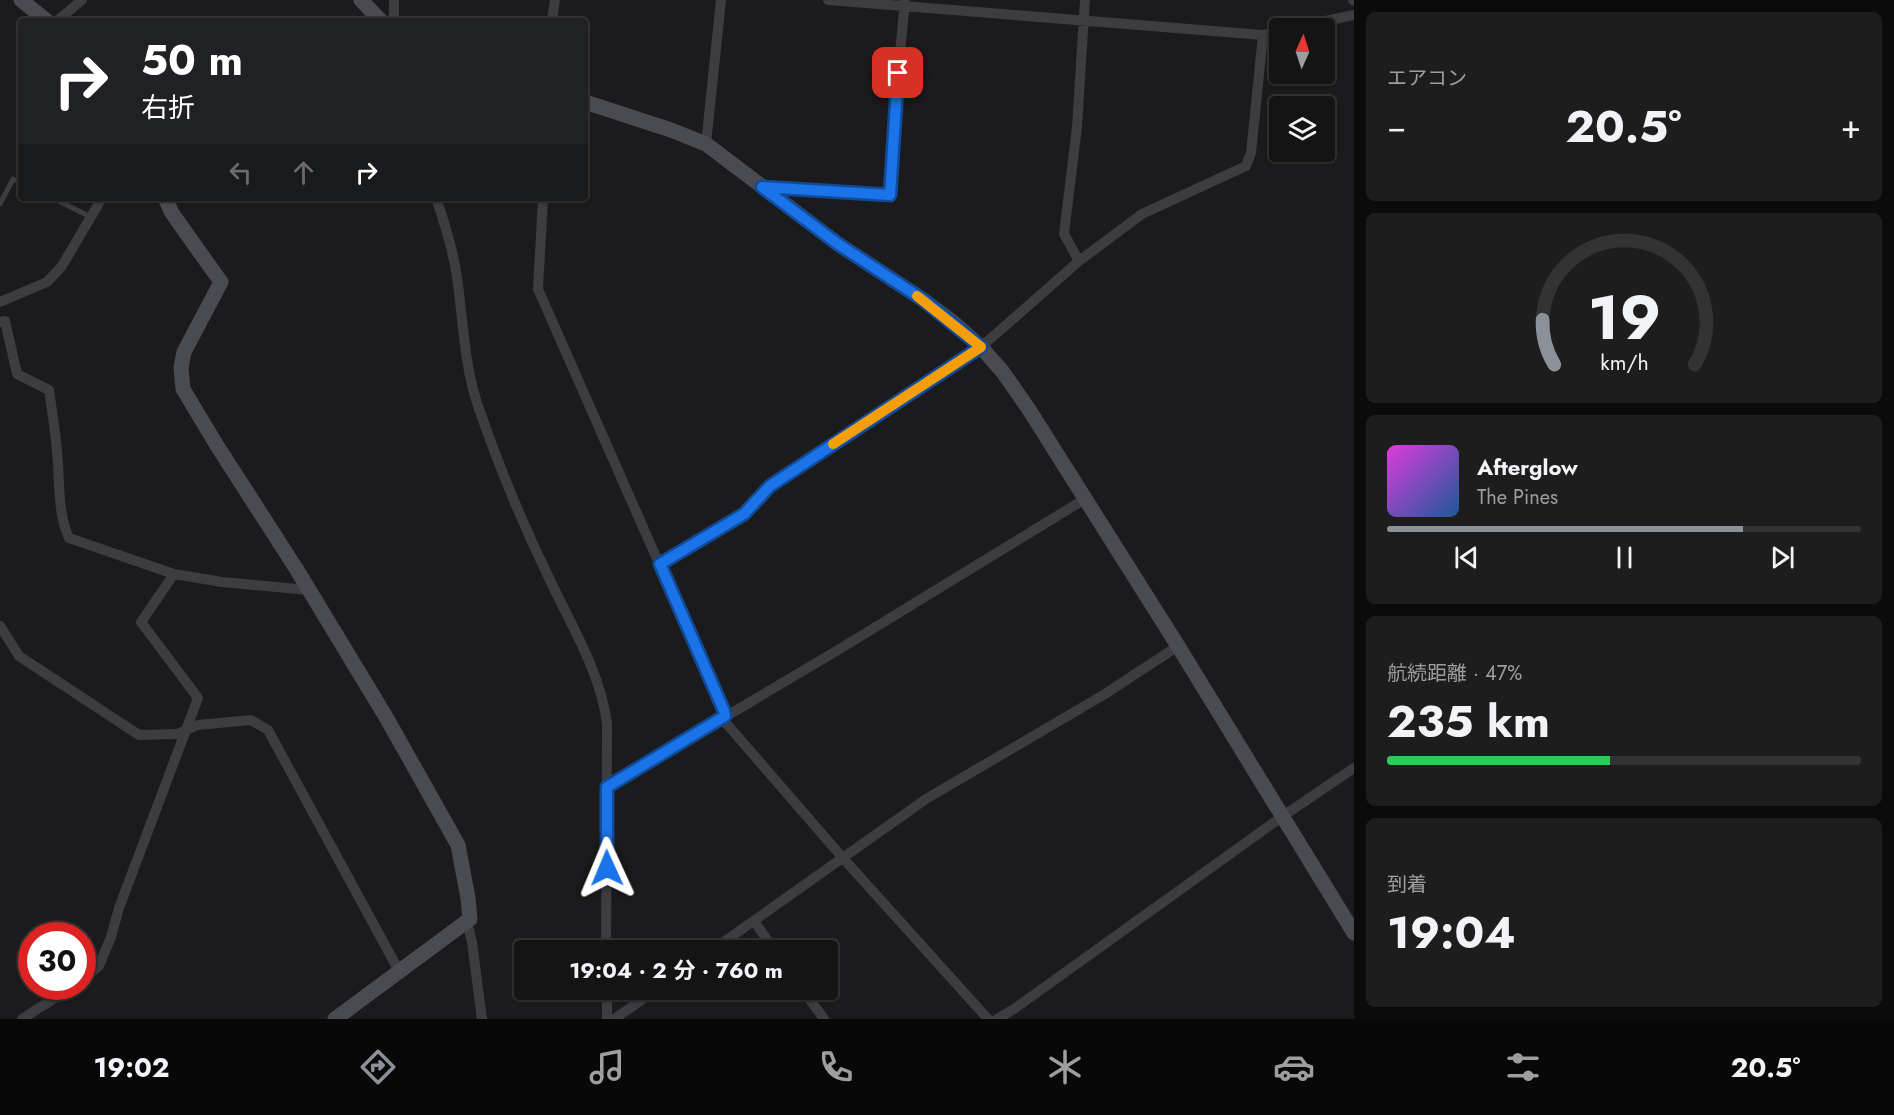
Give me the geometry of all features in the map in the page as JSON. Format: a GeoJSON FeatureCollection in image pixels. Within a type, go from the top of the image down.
{"type":"FeatureCollection","features":[{"type":"Feature","properties":{"kind":"street"},"geometry":{"type":"LineString","coordinates":[[21,0],[43,18]]}},
{"type":"Feature","properties":{"kind":"street"},"geometry":{"type":"LineString","coordinates":[[61,18],[82,0]]}},
{"type":"Feature","properties":{"kind":"street"},"geometry":{"type":"LineString","coordinates":[[361,0],[378,18]]}},
{"type":"Feature","properties":{"kind":"street"},"geometry":{"type":"LineString","coordinates":[[394,0],[394,18]]}},
{"type":"Feature","properties":{"kind":"street"},"geometry":{"type":"LineString","coordinates":[[552,18],[555,0]]}},
{"type":"Feature","properties":{"kind":"street"},"geometry":{"type":"LineString","coordinates":[[706,144],[721,0]]}},
{"type":"Feature","properties":{"kind":"street"},"geometry":{"type":"LineString","coordinates":[[828,0],[905,3],[1083,22],[1269,34]]}},
{"type":"Feature","properties":{"kind":"street"},"geometry":{"type":"LineString","coordinates":[[1079,261],[1064,234],[1077,127],[1085,0]]}},
{"type":"Feature","properties":{"kind":"street"},"geometry":{"type":"LineString","coordinates":[[762,187],[890,195],[894,117],[905,3]]}},
{"type":"Feature","properties":{"kind":"street"},"geometry":{"type":"LineString","coordinates":[[1335,19],[1354,15]]}},
{"type":"Feature","properties":{"kind":"street"},"geometry":{"type":"LineString","coordinates":[[660,564],[737,519],[770,486],[981,347],[1079,261],[1142,214],[1246,166],[1251,153],[1263,35]]}},
{"type":"Feature","properties":{"kind":"street"},"geometry":{"type":"LineString","coordinates":[[588,103],[706,144],[838,244],[922,299],[981,347],[1002,370],[1028,408],[1178,646],[1354,933]]}},
{"type":"Feature","properties":{"kind":"street"},"geometry":{"type":"LineString","coordinates":[[0,302],[47,282],[62,266],[100,201]]}},
{"type":"Feature","properties":{"kind":"street"},"geometry":{"type":"LineString","coordinates":[[166,201],[172,213],[221,282],[184,352],[181,368],[183,388],[386,717],[458,845],[470,920],[335,1019]]}},
{"type":"Feature","properties":{"kind":"street"},"geometry":{"type":"LineString","coordinates":[[437,201],[448,231],[470,373],[477,402],[507,486],[589,661],[605,706],[607,723],[606,940]]}},
{"type":"Feature","properties":{"kind":"street"},"geometry":{"type":"LineString","coordinates":[[543,201],[538,289],[724,711],[725,722],[988,1019]]}},
{"type":"Feature","properties":{"kind":"street"},"geometry":{"type":"LineString","coordinates":[[0,321],[5,321],[17,374],[49,390],[62,511],[65,530],[69,538],[174,574],[222,582],[309,591]]}},
{"type":"Feature","properties":{"kind":"street"},"geometry":{"type":"LineString","coordinates":[[607,787],[843,647],[1085,499]]}},
{"type":"Feature","properties":{"kind":"street"},"geometry":{"type":"LineString","coordinates":[[96,968],[111,937],[119,908],[198,698],[141,622],[174,574]]}},
{"type":"Feature","properties":{"kind":"street"},"geometry":{"type":"LineString","coordinates":[[0,626],[19,656],[139,735],[177,734],[198,725],[251,720],[268,730],[399,972]]}},
{"type":"Feature","properties":{"kind":"street"},"geometry":{"type":"LineString","coordinates":[[727,940],[926,799],[1105,694],[1178,646]]}},
{"type":"Feature","properties":{"kind":"street"},"geometry":{"type":"LineString","coordinates":[[997,1019],[1354,768]]}},
{"type":"Feature","properties":{"kind":"street"},"geometry":{"type":"LineString","coordinates":[[754,921],[767,940]]}},
{"type":"Feature","properties":{"kind":"street"},"geometry":{"type":"LineString","coordinates":[[467,922],[472,942],[482,1019]]}},
{"type":"Feature","properties":{"kind":"street"},"geometry":{"type":"LineString","coordinates":[[22,1019],[52,1000]]}},
{"type":"Feature","properties":{"kind":"street"},"geometry":{"type":"LineString","coordinates":[[607,1000],[607,1019]]}},
{"type":"Feature","properties":{"kind":"street"},"geometry":{"type":"LineString","coordinates":[[614,1019],[642,1000]]}},
{"type":"Feature","properties":{"kind":"street"},"geometry":{"type":"LineString","coordinates":[[810,1000],[824,1019]]}},
{"type":"Feature","properties":{"kind":"lane"},"geometry":{"type":"LineString","coordinates":[[0,204],[13,179],[18,182]]}},
{"type":"Feature","properties":{"kind":"lane"},"geometry":{"type":"LineString","coordinates":[[58,201],[91,217]]}},
{"type":"Feature","properties":{"kind":"slow traffic"},"geometry":{"type":"LineString","coordinates":[[833,444],[981,347],[954,323],[917,296]]}},
{"type":"Feature","properties":{"kind":"route"},"geometry":{"type":"LineString","coordinates":[[607,868],[607,787],[725,716],[660,564],[744,514],[770,486],[981,347],[922,299],[838,244],[762,187],[890,195],[898,73]]}}]}
